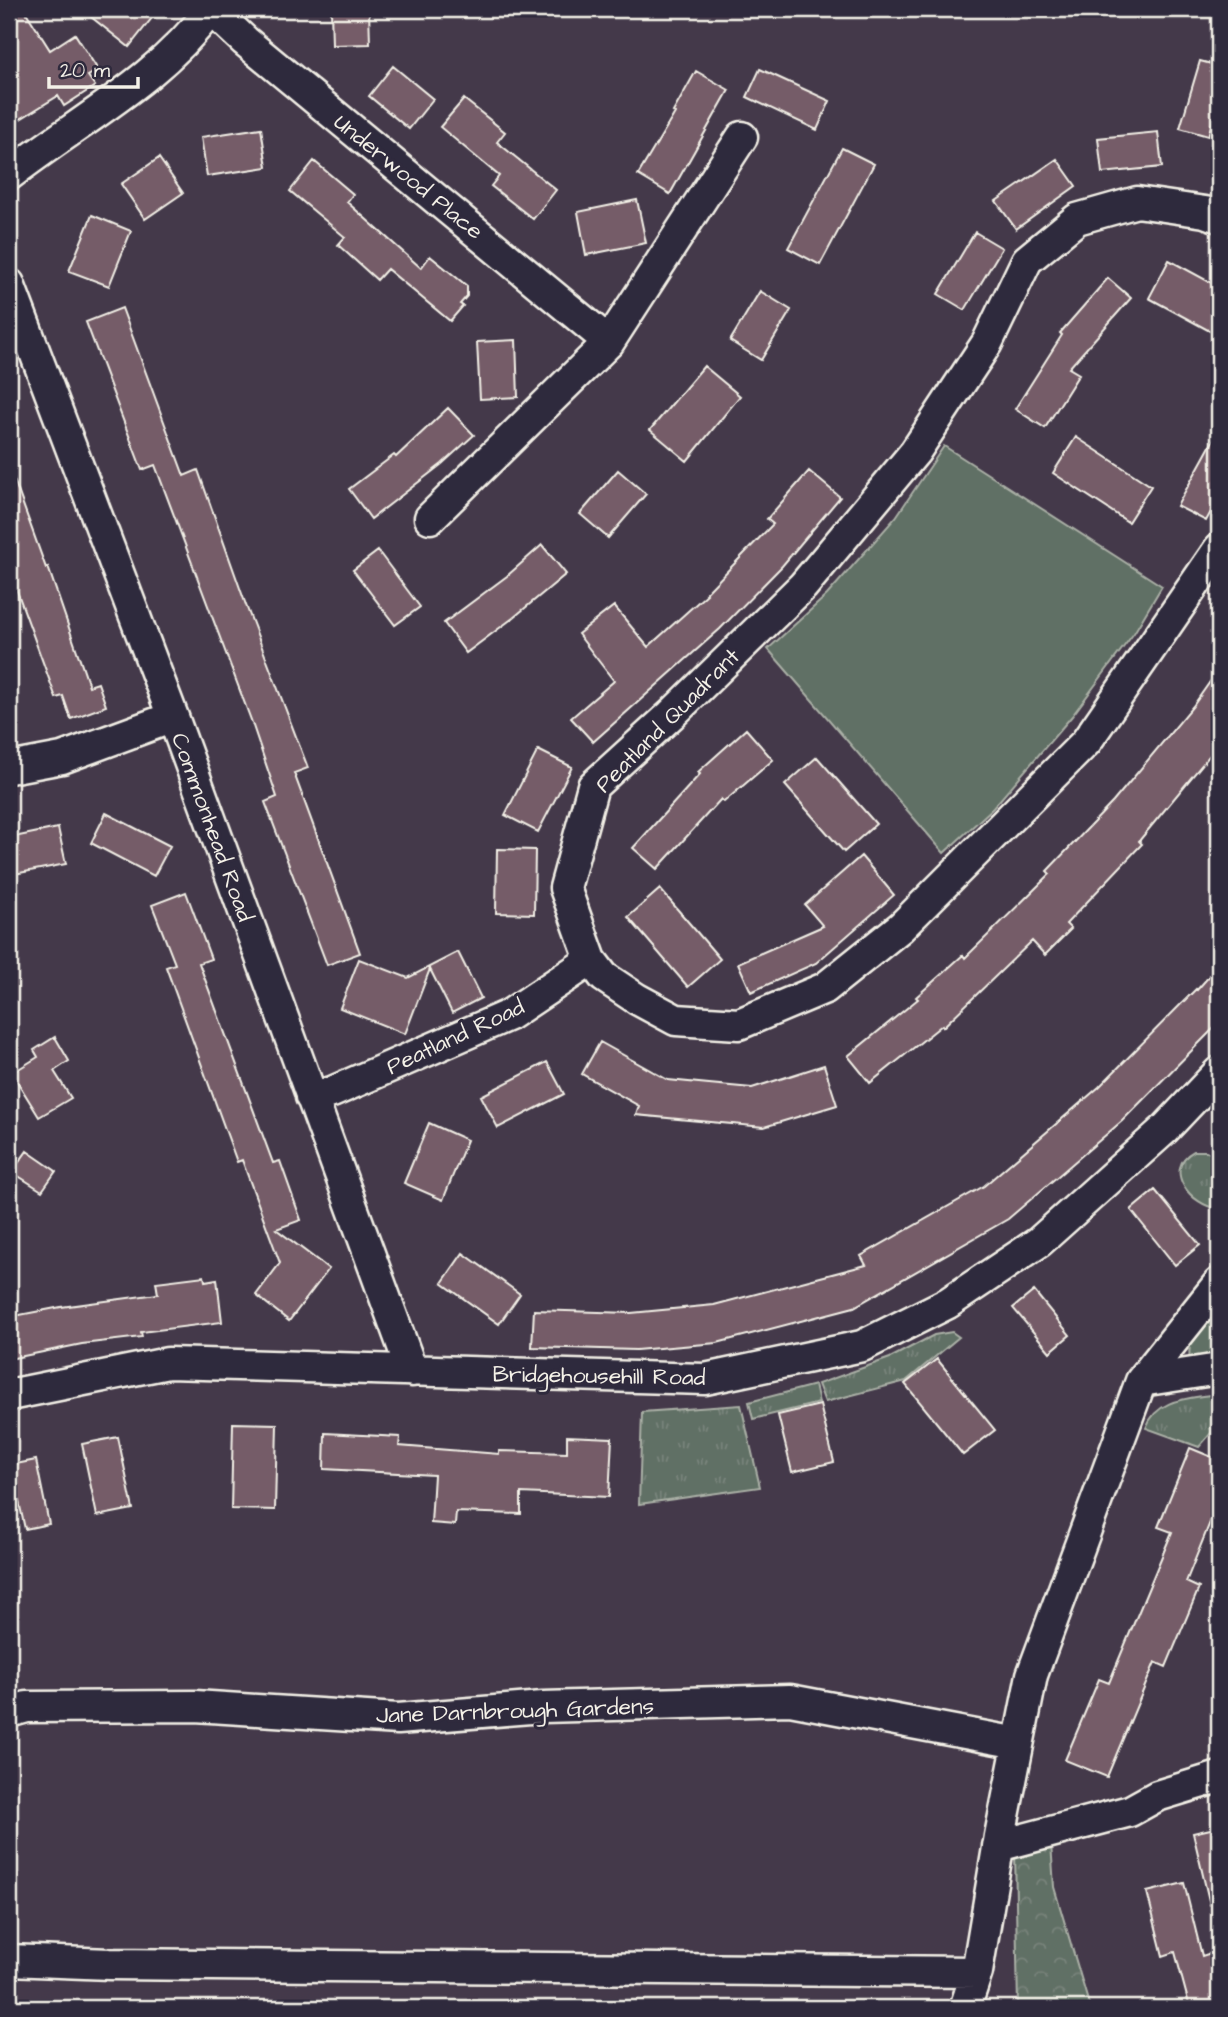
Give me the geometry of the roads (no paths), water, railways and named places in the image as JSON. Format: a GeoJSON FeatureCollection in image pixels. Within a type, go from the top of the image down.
{"type":"FeatureCollection","features":[{"type":"Feature","properties":{"kind":"street"},"geometry":{"type":"LineString","coordinates":[[9,175],[125,93],[191,35],[211,9]]}},
{"type":"Feature","properties":{"kind":"street","name":"Underwood Place"},"geometry":{"type":"LineString","coordinates":[[211,9],[245,41],[609,342]]}},
{"type":"Feature","properties":{"kind":"street"},"geometry":{"type":"LineString","coordinates":[[430,518],[609,342],[742,137]]}},
{"type":"Feature","properties":{"kind":"street","name":"Peatland Quadrant"},"geometry":{"type":"LineString","coordinates":[[1214,206],[1137,202],[1077,219],[1027,260],[987,343],[915,453],[803,586],[671,715],[593,786],[565,888],[591,960],[604,977],[676,1020],[739,1024],[825,988],[901,927],[1086,743],[1219,549]]}},
{"type":"Feature","properties":{"kind":"street","name":"Commonhead Road"},"geometry":{"type":"LineString","coordinates":[[9,284],[173,717],[412,1371]]}},
{"type":"Feature","properties":{"kind":"street"},"geometry":{"type":"LineString","coordinates":[[9,768],[62,758],[173,717]]}},
{"type":"Feature","properties":{"kind":"street","name":"Peatland Road"},"geometry":{"type":"LineString","coordinates":[[311,1097],[332,1092],[509,1015],[591,960]]}},
{"type":"Feature","properties":{"kind":"street","name":"Bridgehousehill Road"},"geometry":{"type":"LineString","coordinates":[[9,1395],[168,1363],[705,1379],[862,1346],[948,1303],[1039,1242],[1166,1129],[1219,1072]]}},
{"type":"Feature","properties":{"kind":"street"},"geometry":{"type":"LineString","coordinates":[[965,2008],[977,1972],[998,1846],[1032,1675],[1141,1381],[1219,1283]]}},
{"type":"Feature","properties":{"kind":"street"},"geometry":{"type":"LineString","coordinates":[[1141,1381],[1219,1369]]}},
{"type":"Feature","properties":{"kind":"street","name":"Jane Darnbrough Gardens"},"geometry":{"type":"LineString","coordinates":[[9,1712],[27,1707],[195,1706],[398,1719],[543,1707],[790,1700],[1018,1743]]}},
{"type":"Feature","properties":{"kind":"street"},"geometry":{"type":"LineString","coordinates":[[998,1846],[1130,1811],[1157,1796],[1219,1777]]}},
{"type":"Feature","properties":{"kind":"street"},"geometry":{"type":"LineString","coordinates":[[9,1960],[124,1964],[977,1972]]}}]}
